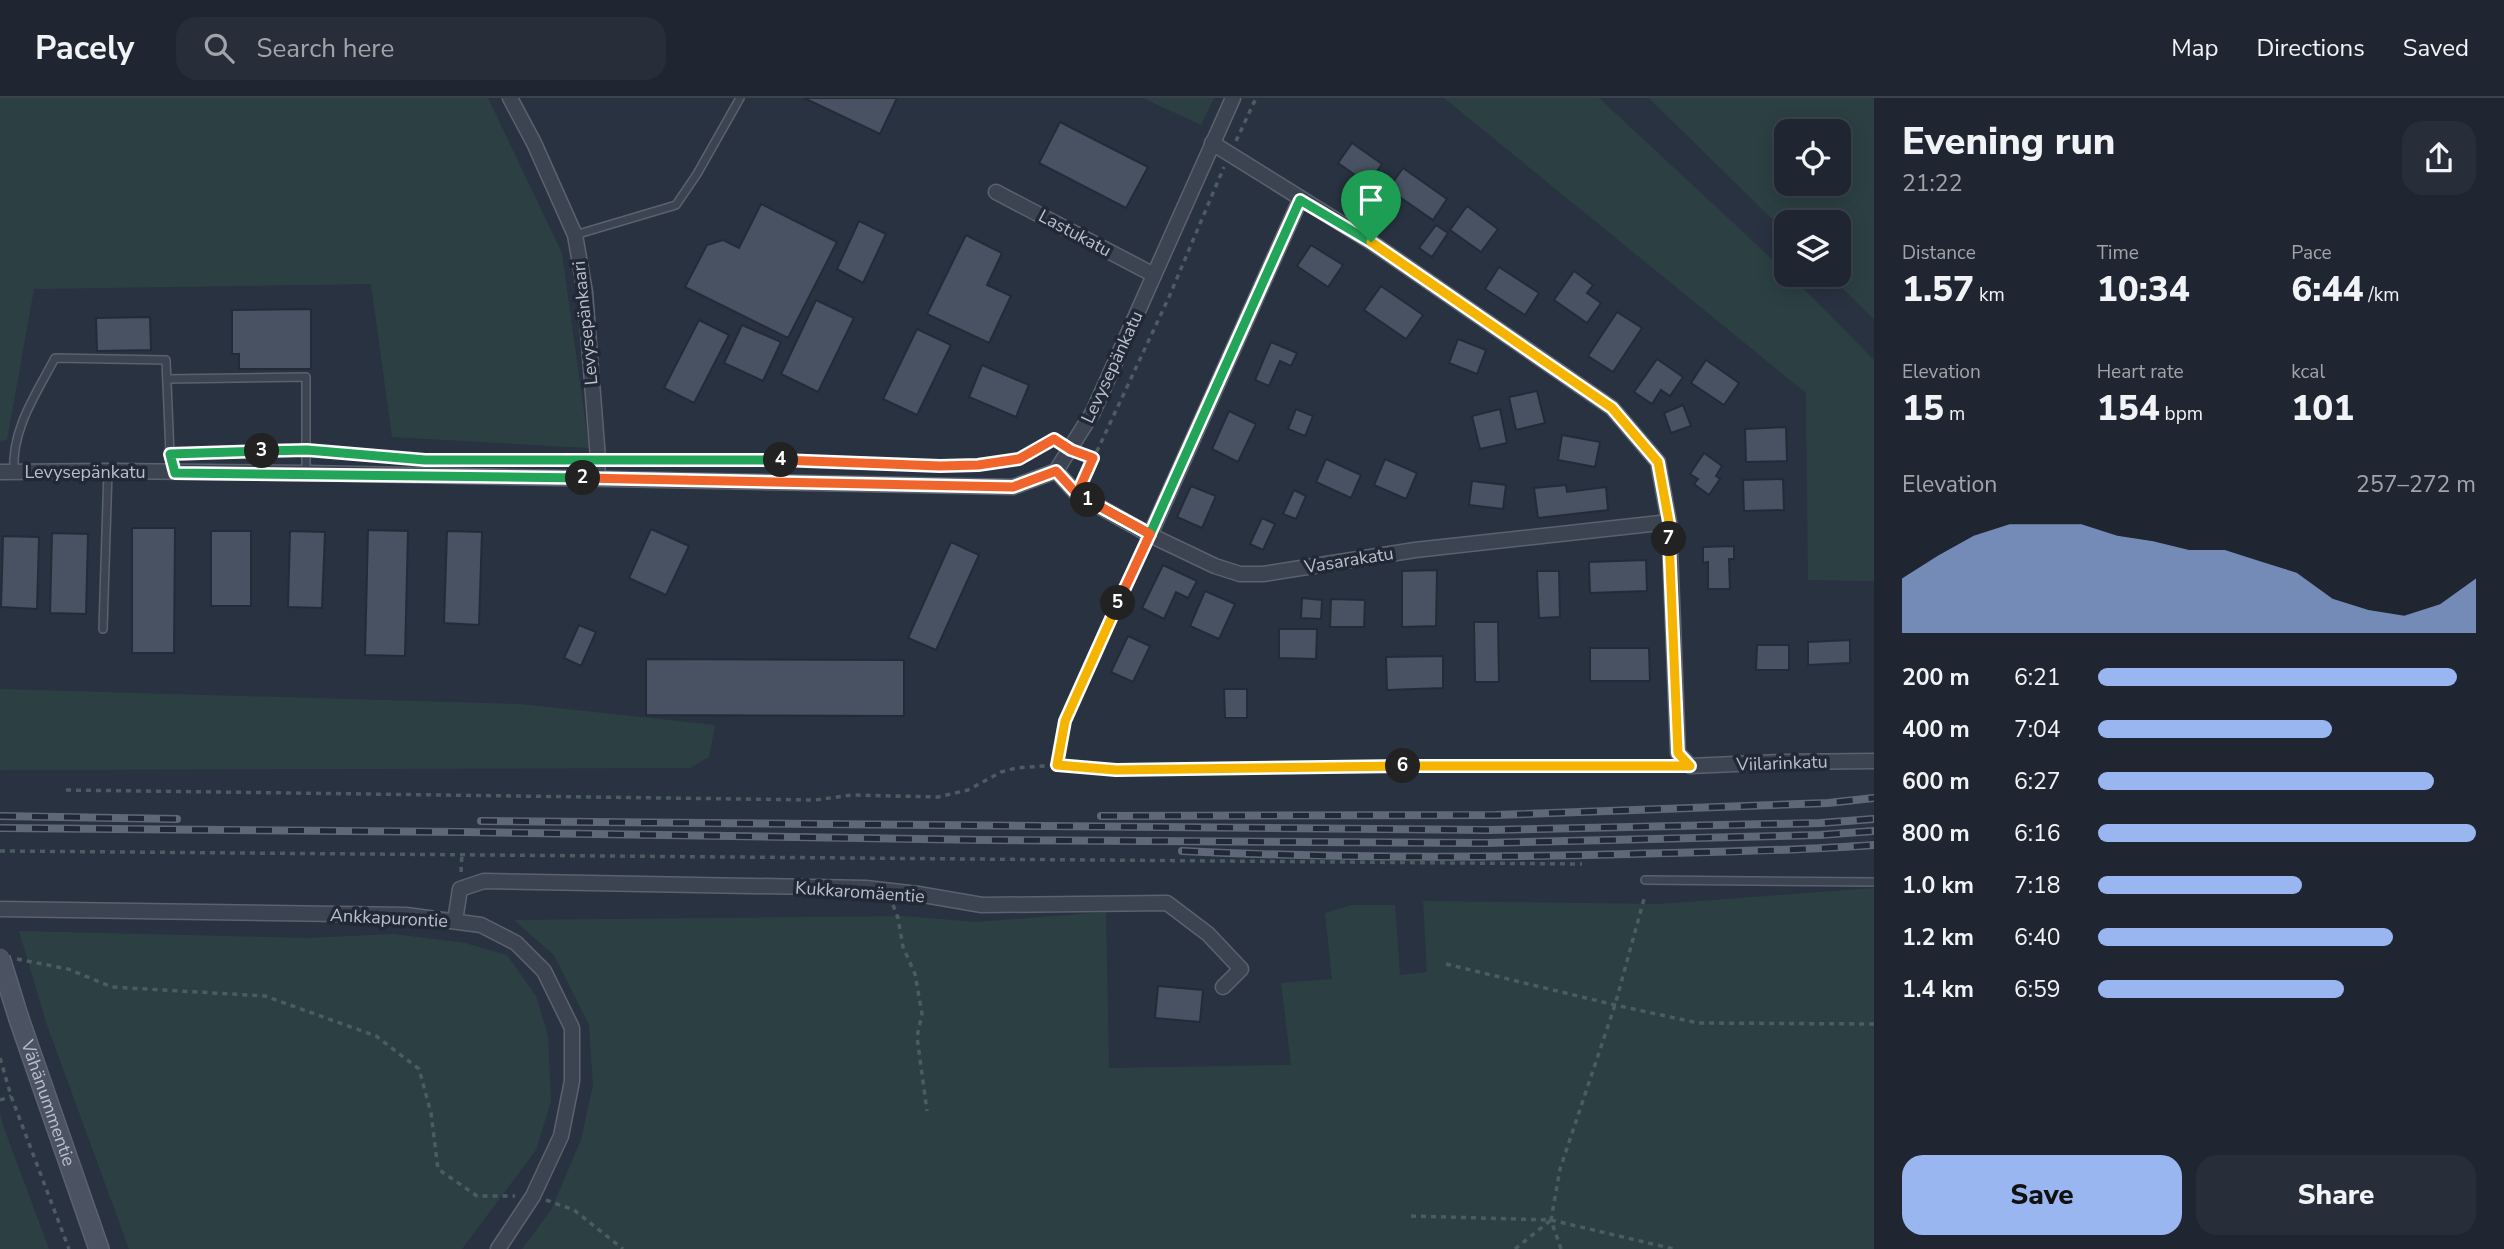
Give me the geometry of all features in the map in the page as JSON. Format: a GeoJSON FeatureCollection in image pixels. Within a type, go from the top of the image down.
{"type":"FeatureCollection","features":[{"type":"Feature","properties":{"kind":"main road","name":"Vähänummentie"},"geometry":{"type":"LineString","coordinates":[[7,958],[19,1019],[99,1249]]}},
{"type":"Feature","properties":{"kind":"street","name":"Levysepänkaari"},"geometry":{"type":"LineString","coordinates":[[510,98],[534,143],[575,235],[585,292],[598,459],[597,478]]}},
{"type":"Feature","properties":{"kind":"street","name":"Levysepänkatu"},"geometry":{"type":"LineString","coordinates":[[7,472],[306,473],[1013,487],[1056,471],[1093,412],[1233,98]]}},
{"type":"Feature","properties":{"kind":"street"},"geometry":{"type":"LineString","coordinates":[[1212,143],[1371,242],[1612,408],[1658,462],[1669,522],[1678,753],[1690,766]]}},
{"type":"Feature","properties":{"kind":"street","name":"Lastukatu"},"geometry":{"type":"LineString","coordinates":[[996,192],[1154,275]]}},
{"type":"Feature","properties":{"kind":"street"},"geometry":{"type":"LineString","coordinates":[[1150,534],[1300,200]]}},
{"type":"Feature","properties":{"kind":"street","name":"Vasarakatu"},"geometry":{"type":"LineString","coordinates":[[1056,471],[1077,494],[1215,566],[1240,574],[1263,574],[1415,550],[1669,522]]}},
{"type":"Feature","properties":{"kind":"street","name":"Viilarinkatu"},"geometry":{"type":"LineString","coordinates":[[1690,766],[1874,761]]}},
{"type":"Feature","properties":{"kind":"street","name":"Kukkaromäentie"},"geometry":{"type":"LineString","coordinates":[[455,921],[460,889],[484,881],[852,888],[982,905],[1167,903],[1208,934],[1241,969],[1223,986]]}},
{"type":"Feature","properties":{"kind":"street","name":"Ankkapurontie"},"geometry":{"type":"LineString","coordinates":[[0,909],[406,915],[481,925],[516,943],[544,971],[572,1028],[572,1082],[561,1136],[533,1196],[498,1249]]}},
{"type":"Feature","properties":{"kind":"lane"},"geometry":{"type":"LineString","coordinates":[[575,235],[676,205],[697,174],[740,98]]}},
{"type":"Feature","properties":{"kind":"lane"},"geometry":{"type":"LineString","coordinates":[[7,472],[26,412],[55,358],[166,360],[170,454],[175,473]]}},
{"type":"Feature","properties":{"kind":"lane"},"geometry":{"type":"LineString","coordinates":[[167,379],[306,377],[306,473]]}},
{"type":"Feature","properties":{"kind":"lane"},"geometry":{"type":"LineString","coordinates":[[103,629],[108,471]]}},
{"type":"Feature","properties":{"kind":"lane"},"geometry":{"type":"LineString","coordinates":[[1089,666],[1150,534]]}},
{"type":"Feature","properties":{"kind":"lane"},"geometry":{"type":"LineString","coordinates":[[1645,880],[1874,882]]}},
{"type":"Feature","properties":{"kind":"path"},"geometry":{"type":"LineString","coordinates":[[1077,494],[1169,297],[1256,98]]}},
{"type":"Feature","properties":{"kind":"path"},"geometry":{"type":"LineString","coordinates":[[505,460],[858,461],[940,466],[978,465],[1019,459],[1054,439],[1071,450],[1093,458]]}},
{"type":"Feature","properties":{"kind":"path"},"geometry":{"type":"LineString","coordinates":[[170,454],[307,450],[398,458]]}},
{"type":"Feature","properties":{"kind":"path"},"geometry":{"type":"LineString","coordinates":[[1057,765],[1065,721],[1089,666]]}},
{"type":"Feature","properties":{"kind":"path"},"geometry":{"type":"LineString","coordinates":[[66,790],[815,800],[852,795],[938,797],[968,790],[1001,772],[1016,768],[1057,765],[1116,770],[1690,766]]}},
{"type":"Feature","properties":{"kind":"path"},"geometry":{"type":"LineString","coordinates":[[0,851],[1582,864]]}},
{"type":"Feature","properties":{"kind":"path"},"geometry":{"type":"LineString","coordinates":[[886,891],[898,918],[903,947],[915,974],[922,1014],[917,1037],[926,1111]]}},
{"type":"Feature","properties":{"kind":"path"},"geometry":{"type":"LineString","coordinates":[[1561,1249],[1551,1220],[1560,1169],[1615,1005],[1644,898]]}},
{"type":"Feature","properties":{"kind":"path"},"geometry":{"type":"LineString","coordinates":[[7,958],[68,969],[112,988],[265,996],[376,1036],[419,1069],[431,1113],[439,1169],[477,1196],[533,1196],[574,1210],[623,1249]]}},
{"type":"Feature","properties":{"kind":"path"},"geometry":{"type":"LineString","coordinates":[[1446,964],[1698,1023],[1874,1024]]}},
{"type":"Feature","properties":{"kind":"path"},"geometry":{"type":"LineString","coordinates":[[0,1058],[11,1096],[69,1249]]}},
{"type":"Feature","properties":{"kind":"path"},"geometry":{"type":"LineString","coordinates":[[0,1100],[11,1096]]}},
{"type":"Feature","properties":{"kind":"path"},"geometry":{"type":"LineString","coordinates":[[1411,1216],[1551,1220],[1674,1249]]}},
{"type":"Feature","properties":{"kind":"path"},"geometry":{"type":"LineString","coordinates":[[1514,1249],[1551,1220]]}},
{"type":"Feature","properties":{"kind":"green space"},"geometry":{"type":"Polygon","coordinates":[[[0,98],[488,98],[562,253],[589,448],[392,437],[371,284],[34,289],[7,440],[0,441],[0,98]]]}},
{"type":"Feature","properties":{"kind":"green space"},"geometry":{"type":"Polygon","coordinates":[[[1143,98],[1214,98],[1201,125],[1143,98]]]}},
{"type":"Feature","properties":{"kind":"green space"},"geometry":{"type":"Polygon","coordinates":[[[1444,98],[1599,98],[1774,261],[1774,287],[1802,287],[1874,360],[1874,581],[1808,580],[1806,393],[1444,98]]]}},
{"type":"Feature","properties":{"kind":"green space"},"geometry":{"type":"Polygon","coordinates":[[[1649,98],[1874,98],[1874,319],[1841,287],[1851,287],[1851,210],[1774,210],[1774,221],[1649,98]]]}},
{"type":"Feature","properties":{"kind":"green space"},"geometry":{"type":"Polygon","coordinates":[[[0,689],[520,704],[715,725],[709,757],[690,768],[0,770],[0,689]]]}},
{"type":"Feature","properties":{"kind":"green space"},"geometry":{"type":"Polygon","coordinates":[[[1874,888],[1874,1249],[522,1249],[551,1210],[581,1140],[593,1085],[589,1025],[554,955],[514,920],[904,916],[976,922],[1106,912],[1109,1068],[1291,1065],[1281,983],[1332,979],[1325,913],[1352,905],[1395,905],[1400,975],[1427,972],[1423,901],[1659,904],[1874,888]]]}},
{"type":"Feature","properties":{"kind":"green space"},"geometry":{"type":"Polygon","coordinates":[[[19,931],[307,938],[393,934],[465,943],[507,955],[536,996],[548,1036],[551,1101],[536,1150],[462,1249],[129,1249],[47,1025],[19,931]]]}},
{"type":"Feature","properties":{"kind":"green space"},"geometry":{"type":"Polygon","coordinates":[[[0,1113],[4,1128],[49,1249],[0,1249],[0,1113]]]}},
{"type":"Feature","properties":{"kind":"building"},"geometry":{"type":"Polygon","coordinates":[[[804,98],[897,98],[880,134],[804,98]]]}},
{"type":"Feature","properties":{"kind":"building"},"geometry":{"type":"Polygon","coordinates":[[[1060,122],[1148,167],[1126,208],[1039,163],[1060,122]]]}},
{"type":"Feature","properties":{"kind":"building"},"geometry":{"type":"Polygon","coordinates":[[[1352,143],[1382,164],[1368,184],[1338,163],[1352,143]]]}},
{"type":"Feature","properties":{"kind":"building"},"geometry":{"type":"Polygon","coordinates":[[[1403,168],[1447,199],[1433,220],[1388,189],[1403,168]]]}},
{"type":"Feature","properties":{"kind":"building"},"geometry":{"type":"Polygon","coordinates":[[[761,204],[837,242],[788,338],[685,287],[707,245],[723,240],[739,248],[761,204]]]}},
{"type":"Feature","properties":{"kind":"building"},"geometry":{"type":"Polygon","coordinates":[[[1467,206],[1498,229],[1481,252],[1450,230],[1467,206]]]}},
{"type":"Feature","properties":{"kind":"building"},"geometry":{"type":"Polygon","coordinates":[[[859,221],[886,234],[863,283],[837,269],[859,221]]]}},
{"type":"Feature","properties":{"kind":"building"},"geometry":{"type":"Polygon","coordinates":[[[1436,225],[1448,233],[1432,257],[1419,248],[1436,225]]]}},
{"type":"Feature","properties":{"kind":"building"},"geometry":{"type":"Polygon","coordinates":[[[966,235],[1002,253],[987,285],[1011,296],[989,343],[927,314],[966,235]]]}},
{"type":"Feature","properties":{"kind":"building"},"geometry":{"type":"Polygon","coordinates":[[[1311,245],[1343,265],[1328,287],[1297,266],[1311,245]]]}},
{"type":"Feature","properties":{"kind":"building"},"geometry":{"type":"Polygon","coordinates":[[[1499,267],[1539,293],[1525,315],[1485,289],[1499,267]]]}},
{"type":"Feature","properties":{"kind":"building"},"geometry":{"type":"Polygon","coordinates":[[[1574,271],[1593,285],[1587,293],[1601,303],[1587,323],[1554,300],[1574,271]]]}},
{"type":"Feature","properties":{"kind":"building"},"geometry":{"type":"Polygon","coordinates":[[[1381,286],[1423,315],[1406,339],[1364,310],[1381,286]]]}},
{"type":"Feature","properties":{"kind":"building"},"geometry":{"type":"Polygon","coordinates":[[[816,300],[854,318],[818,392],[781,374],[816,300]]]}},
{"type":"Feature","properties":{"kind":"building"},"geometry":{"type":"Polygon","coordinates":[[[311,309],[311,369],[239,369],[239,354],[232,354],[232,310],[311,309]]]}},
{"type":"Feature","properties":{"kind":"building"},"geometry":{"type":"Polygon","coordinates":[[[1617,312],[1642,328],[1613,372],[1588,356],[1617,312]]]}},
{"type":"Feature","properties":{"kind":"building"},"geometry":{"type":"Polygon","coordinates":[[[150,317],[151,350],[97,351],[96,318],[150,317]]]}},
{"type":"Feature","properties":{"kind":"building"},"geometry":{"type":"Polygon","coordinates":[[[699,320],[729,335],[694,403],[664,388],[699,320]]]}},
{"type":"Feature","properties":{"kind":"building"},"geometry":{"type":"Polygon","coordinates":[[[742,325],[781,342],[763,381],[724,363],[742,325]]]}},
{"type":"Feature","properties":{"kind":"building"},"geometry":{"type":"Polygon","coordinates":[[[917,329],[951,345],[917,415],[883,399],[917,329]]]}},
{"type":"Feature","properties":{"kind":"building"},"geometry":{"type":"Polygon","coordinates":[[[1458,339],[1486,350],[1477,374],[1449,363],[1458,339]]]}},
{"type":"Feature","properties":{"kind":"building"},"geometry":{"type":"Polygon","coordinates":[[[1271,342],[1297,353],[1291,366],[1280,361],[1269,386],[1255,380],[1271,342]]]}},
{"type":"Feature","properties":{"kind":"building"},"geometry":{"type":"Polygon","coordinates":[[[1657,359],[1683,377],[1670,396],[1661,390],[1652,404],[1634,392],[1657,359]]]}},
{"type":"Feature","properties":{"kind":"building"},"geometry":{"type":"Polygon","coordinates":[[[1706,360],[1739,383],[1724,405],[1691,383],[1706,360]]]}},
{"type":"Feature","properties":{"kind":"building"},"geometry":{"type":"Polygon","coordinates":[[[982,365],[1029,385],[1016,417],[969,397],[982,365]]]}},
{"type":"Feature","properties":{"kind":"building"},"geometry":{"type":"Polygon","coordinates":[[[1537,391],[1545,423],[1516,430],[1509,397],[1537,391]]]}},
{"type":"Feature","properties":{"kind":"building"},"geometry":{"type":"Polygon","coordinates":[[[1683,405],[1691,426],[1671,433],[1664,413],[1683,405]]]}},
{"type":"Feature","properties":{"kind":"building"},"geometry":{"type":"Polygon","coordinates":[[[1296,409],[1313,416],[1305,436],[1288,429],[1296,409]]]}},
{"type":"Feature","properties":{"kind":"building"},"geometry":{"type":"Polygon","coordinates":[[[1500,409],[1507,443],[1480,449],[1472,416],[1500,409]]]}},
{"type":"Feature","properties":{"kind":"building"},"geometry":{"type":"Polygon","coordinates":[[[1229,411],[1256,424],[1238,462],[1212,449],[1229,411]]]}},
{"type":"Feature","properties":{"kind":"building"},"geometry":{"type":"Polygon","coordinates":[[[1786,427],[1787,461],[1746,462],[1745,429],[1786,427]]]}},
{"type":"Feature","properties":{"kind":"building"},"geometry":{"type":"Polygon","coordinates":[[[1562,435],[1600,442],[1595,467],[1558,460],[1562,435]]]}},
{"type":"Feature","properties":{"kind":"building"},"geometry":{"type":"Polygon","coordinates":[[[1704,453],[1722,466],[1716,476],[1720,479],[1709,495],[1694,484],[1698,479],[1690,474],[1704,453]]]}},
{"type":"Feature","properties":{"kind":"building"},"geometry":{"type":"Polygon","coordinates":[[[1326,459],[1361,475],[1351,498],[1316,482],[1326,459]]]}},
{"type":"Feature","properties":{"kind":"building"},"geometry":{"type":"Polygon","coordinates":[[[1385,459],[1417,473],[1406,499],[1374,485],[1385,459]]]}},
{"type":"Feature","properties":{"kind":"building"},"geometry":{"type":"Polygon","coordinates":[[[1783,479],[1784,510],[1744,511],[1743,480],[1783,479]]]}},
{"type":"Feature","properties":{"kind":"building"},"geometry":{"type":"Polygon","coordinates":[[[1472,481],[1506,485],[1503,509],[1469,505],[1472,481]]]}},
{"type":"Feature","properties":{"kind":"building"},"geometry":{"type":"Polygon","coordinates":[[[1566,485],[1567,492],[1606,487],[1608,510],[1538,518],[1534,488],[1566,485]]]}},
{"type":"Feature","properties":{"kind":"building"},"geometry":{"type":"Polygon","coordinates":[[[1191,486],[1216,496],[1202,528],[1177,517],[1191,486]]]}},
{"type":"Feature","properties":{"kind":"building"},"geometry":{"type":"Polygon","coordinates":[[[1294,490],[1306,496],[1296,519],[1283,514],[1294,490]]]}},
{"type":"Feature","properties":{"kind":"building"},"geometry":{"type":"Polygon","coordinates":[[[1262,518],[1275,524],[1263,550],[1250,544],[1262,518]]]}},
{"type":"Feature","properties":{"kind":"building"},"geometry":{"type":"Polygon","coordinates":[[[132,528],[175,528],[174,653],[132,653],[132,528]]]}},
{"type":"Feature","properties":{"kind":"building"},"geometry":{"type":"Polygon","coordinates":[[[651,529],[689,546],[666,595],[629,578],[651,529]]]}},
{"type":"Feature","properties":{"kind":"building"},"geometry":{"type":"Polygon","coordinates":[[[368,530],[408,531],[405,656],[365,655],[368,530]]]}},
{"type":"Feature","properties":{"kind":"building"},"geometry":{"type":"Polygon","coordinates":[[[211,531],[251,531],[251,606],[211,606],[211,531]]]}},
{"type":"Feature","properties":{"kind":"building"},"geometry":{"type":"Polygon","coordinates":[[[290,531],[325,532],[322,608],[288,607],[290,531]]]}},
{"type":"Feature","properties":{"kind":"building"},"geometry":{"type":"Polygon","coordinates":[[[447,531],[482,532],[479,625],[444,623],[447,531]]]}},
{"type":"Feature","properties":{"kind":"building"},"geometry":{"type":"Polygon","coordinates":[[[52,533],[88,534],[86,614],[50,613],[52,533]]]}},
{"type":"Feature","properties":{"kind":"building"},"geometry":{"type":"Polygon","coordinates":[[[3,536],[39,537],[37,609],[1,607],[3,536]]]}},
{"type":"Feature","properties":{"kind":"building"},"geometry":{"type":"Polygon","coordinates":[[[951,542],[979,555],[936,650],[908,638],[951,542]]]}},
{"type":"Feature","properties":{"kind":"building"},"geometry":{"type":"Polygon","coordinates":[[[1734,546],[1734,559],[1729,559],[1730,589],[1708,589],[1708,562],[1703,563],[1703,547],[1734,546]]]}},
{"type":"Feature","properties":{"kind":"building"},"geometry":{"type":"Polygon","coordinates":[[[1646,560],[1647,591],[1590,593],[1589,562],[1646,560]]]}},
{"type":"Feature","properties":{"kind":"building"},"geometry":{"type":"Polygon","coordinates":[[[1163,565],[1197,581],[1188,598],[1176,592],[1164,619],[1142,608],[1163,565]]]}},
{"type":"Feature","properties":{"kind":"building"},"geometry":{"type":"Polygon","coordinates":[[[1437,570],[1436,626],[1402,627],[1402,571],[1437,570]]]}},
{"type":"Feature","properties":{"kind":"building"},"geometry":{"type":"Polygon","coordinates":[[[1537,571],[1559,571],[1560,617],[1539,618],[1537,571]]]}},
{"type":"Feature","properties":{"kind":"building"},"geometry":{"type":"Polygon","coordinates":[[[1205,591],[1235,604],[1219,639],[1190,626],[1205,591]]]}},
{"type":"Feature","properties":{"kind":"building"},"geometry":{"type":"Polygon","coordinates":[[[1302,598],[1322,600],[1321,619],[1301,618],[1302,598]]]}},
{"type":"Feature","properties":{"kind":"building"},"geometry":{"type":"Polygon","coordinates":[[[1331,599],[1365,600],[1364,627],[1330,627],[1331,599]]]}},
{"type":"Feature","properties":{"kind":"building"},"geometry":{"type":"Polygon","coordinates":[[[1474,622],[1498,622],[1499,682],[1475,682],[1474,622]]]}},
{"type":"Feature","properties":{"kind":"building"},"geometry":{"type":"Polygon","coordinates":[[[579,625],[596,632],[581,666],[564,658],[579,625]]]}},
{"type":"Feature","properties":{"kind":"building"},"geometry":{"type":"Polygon","coordinates":[[[1279,629],[1317,629],[1316,659],[1279,658],[1279,629]]]}},
{"type":"Feature","properties":{"kind":"building"},"geometry":{"type":"Polygon","coordinates":[[[1128,636],[1150,646],[1133,682],[1111,672],[1128,636]]]}},
{"type":"Feature","properties":{"kind":"building"},"geometry":{"type":"Polygon","coordinates":[[[1850,640],[1850,663],[1808,665],[1808,642],[1850,640]]]}},
{"type":"Feature","properties":{"kind":"building"},"geometry":{"type":"Polygon","coordinates":[[[1757,645],[1789,645],[1789,670],[1756,670],[1757,645]]]}},
{"type":"Feature","properties":{"kind":"building"},"geometry":{"type":"Polygon","coordinates":[[[1590,648],[1649,648],[1650,681],[1590,681],[1590,648]]]}},
{"type":"Feature","properties":{"kind":"building"},"geometry":{"type":"Polygon","coordinates":[[[1443,656],[1443,688],[1387,690],[1386,657],[1443,656]]]}},
{"type":"Feature","properties":{"kind":"building"},"geometry":{"type":"Polygon","coordinates":[[[646,659],[904,660],[904,716],[646,715],[646,659]]]}},
{"type":"Feature","properties":{"kind":"building"},"geometry":{"type":"Polygon","coordinates":[[[1224,689],[1247,689],[1247,718],[1225,718],[1224,689]]]}},
{"type":"Feature","properties":{"kind":"building"},"geometry":{"type":"Polygon","coordinates":[[[1158,986],[1203,990],[1200,1022],[1155,1018],[1158,986]]]}},
{"type":"Feature","properties":{"kind":"railway"},"geometry":{"type":"LineString","coordinates":[[1101,816],[1496,815],[1828,803],[1874,798]]}},
{"type":"Feature","properties":{"kind":"railway"},"geometry":{"type":"LineString","coordinates":[[0,816],[177,819]]}},
{"type":"Feature","properties":{"kind":"railway"},"geometry":{"type":"LineString","coordinates":[[481,821],[1488,830],[1820,823],[1874,819]]}},
{"type":"Feature","properties":{"kind":"railway"},"geometry":{"type":"LineString","coordinates":[[0,828],[1486,843],[1820,835],[1874,831]]}},
{"type":"Feature","properties":{"kind":"railway"},"geometry":{"type":"LineString","coordinates":[[1182,851],[1350,856],[1517,856],[1752,851],[1874,845]]}},
{"type":"Feature","properties":{"kind":"route"},"geometry":{"type":"LineString","coordinates":[[1371,242],[1300,200],[1150,534],[1077,494],[1056,471],[1013,487],[306,473],[175,473],[170,454],[307,450],[425,460],[706,459],[858,461],[940,466],[978,465],[1019,459],[1054,439],[1071,450],[1093,458],[1077,494],[1150,534],[1065,721],[1057,765],[1116,770],[1690,766],[1678,753],[1669,522],[1658,462],[1612,408],[1371,242]]}}]}
